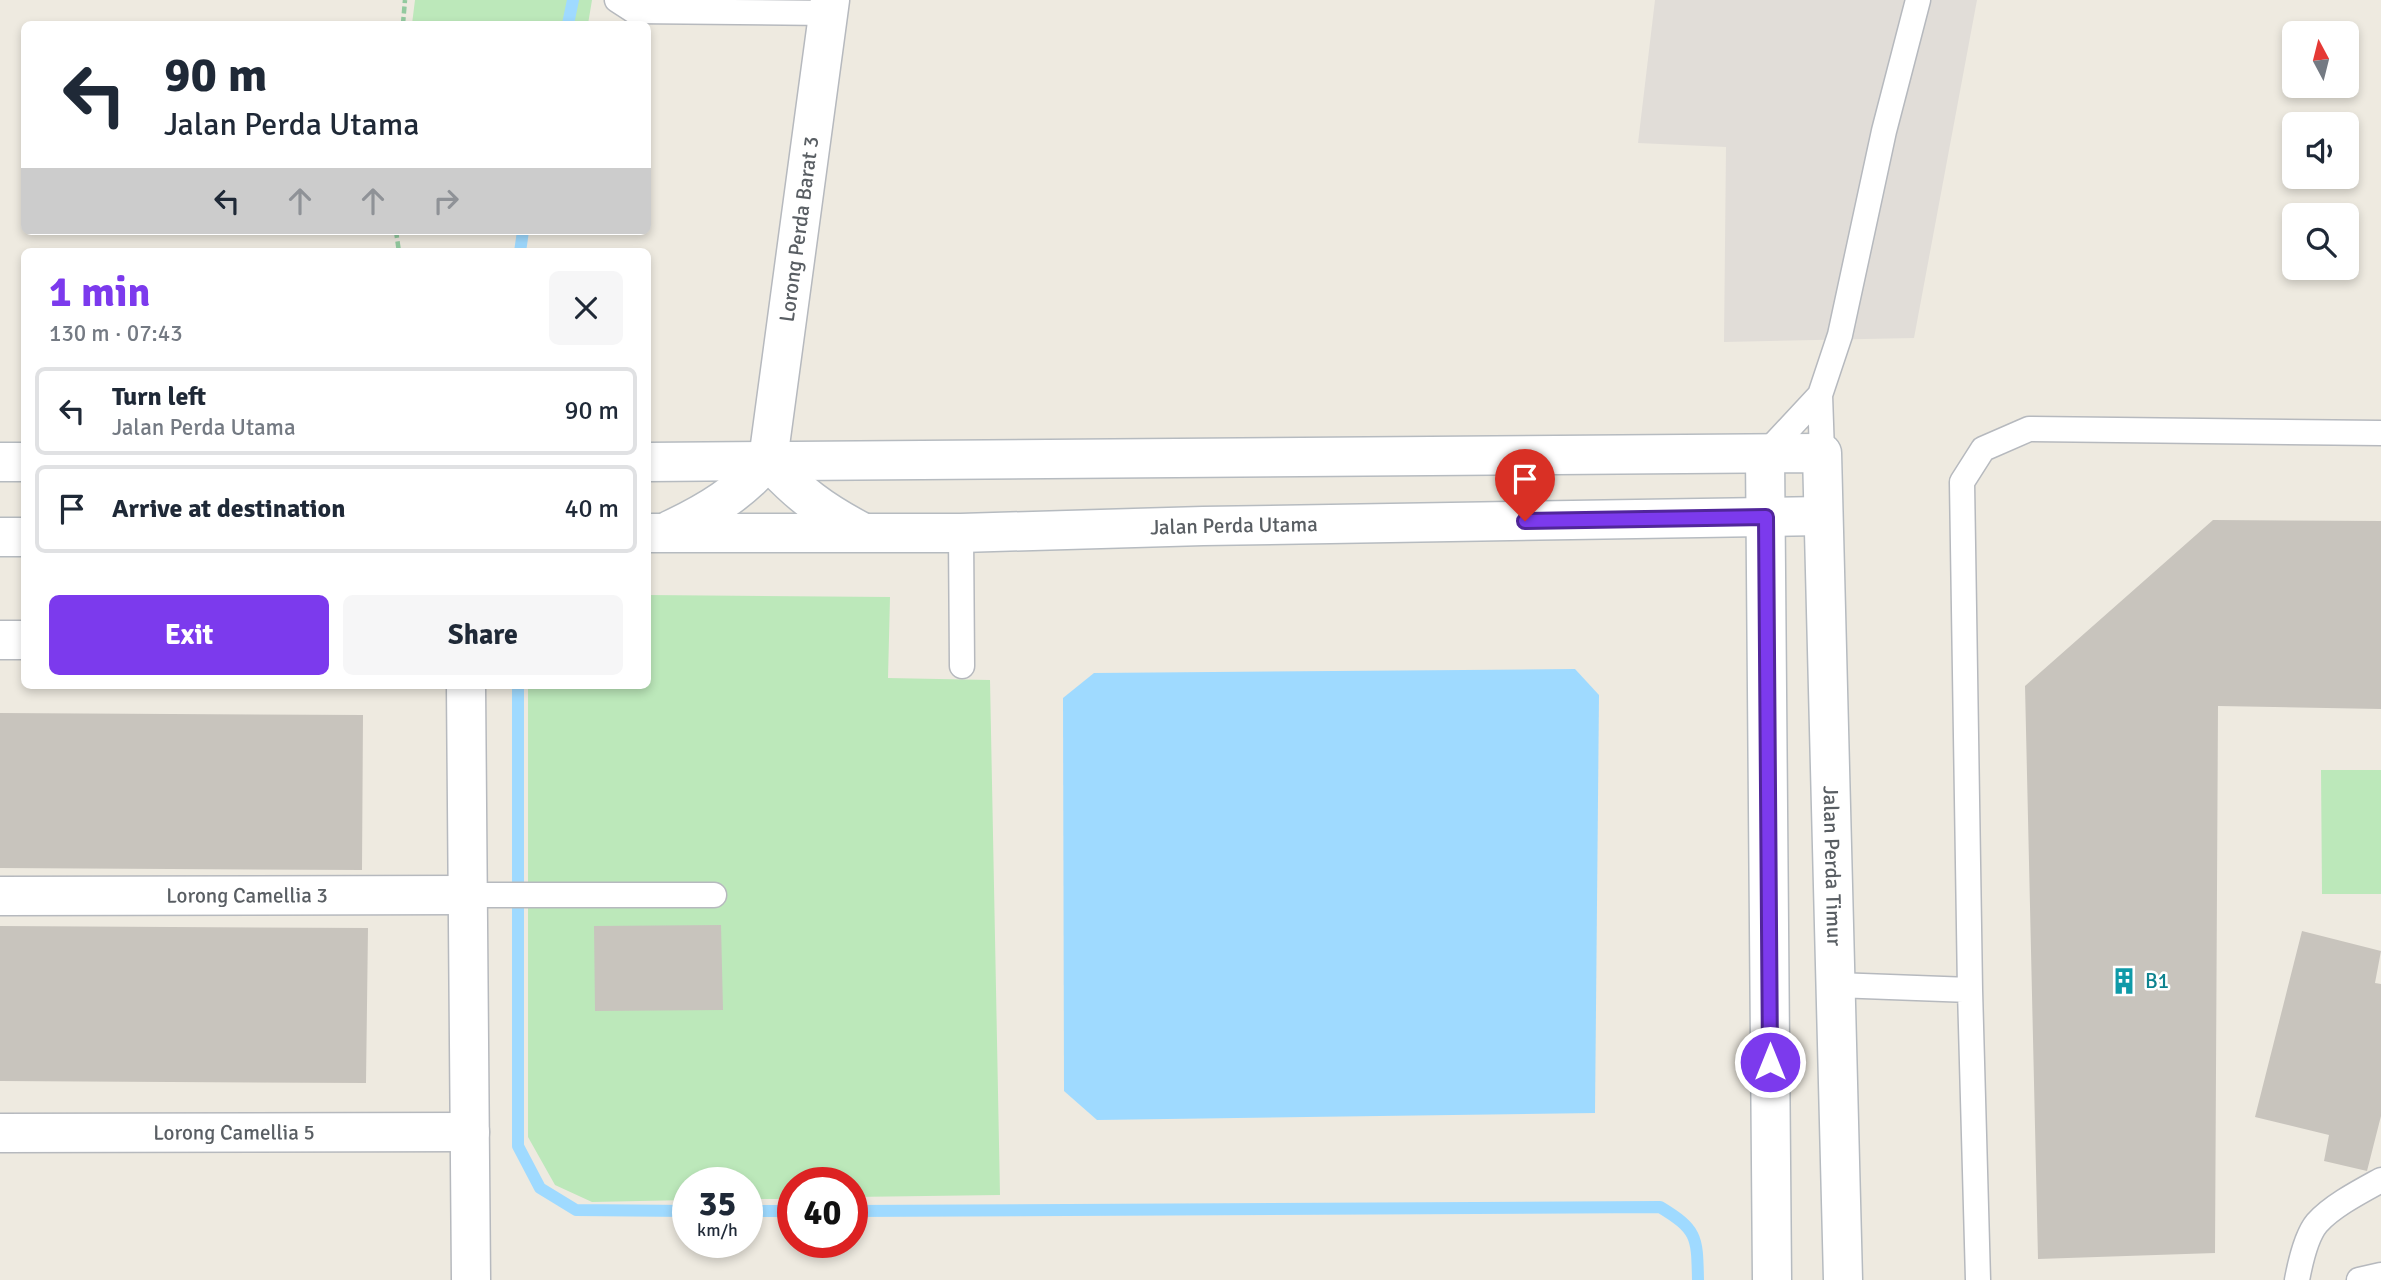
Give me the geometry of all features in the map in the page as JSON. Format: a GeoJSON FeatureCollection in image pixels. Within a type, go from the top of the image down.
{"type":"FeatureCollection","features":[{"type":"Feature","properties":{"kind":"street","name":"Lorong Perda Barat 3"},"geometry":{"type":"LineString","coordinates":[[768,460],[829,6]]}},
{"type":"Feature","properties":{"kind":"street"},"geometry":{"type":"LineString","coordinates":[[651,462],[1822,453]]}},
{"type":"Feature","properties":{"kind":"street","name":"Jalan Perda Timur"},"geometry":{"type":"LineString","coordinates":[[1822,453],[1843,1280]]}},
{"type":"Feature","properties":{"kind":"street"},"geometry":{"type":"LineString","coordinates":[[1765,454],[1772,1280]]}},
{"type":"Feature","properties":{"kind":"street"},"geometry":{"type":"LineString","coordinates":[[768,460],[804,497],[826,513],[864,533]]}},
{"type":"Feature","properties":{"kind":"street"},"geometry":{"type":"LineString","coordinates":[[656,533],[724,501],[751,480],[768,460]]}},
{"type":"Feature","properties":{"kind":"street"},"geometry":{"type":"LineString","coordinates":[[0,462],[21,462]]}},
{"type":"Feature","properties":{"kind":"street","name":"Jalan Perda Utama"},"geometry":{"type":"LineString","coordinates":[[656,533],[961,533],[1822,516]]}},
{"type":"Feature","properties":{"kind":"street"},"geometry":{"type":"LineString","coordinates":[[0,537],[21,537]]}},
{"type":"Feature","properties":{"kind":"street"},"geometry":{"type":"LineString","coordinates":[[0,640],[21,640]]}},
{"type":"Feature","properties":{"kind":"street"},"geometry":{"type":"LineString","coordinates":[[466,689],[481,895],[470,1132],[471,1280]]}},
{"type":"Feature","properties":{"kind":"street","name":"Lorong Camellia 3"},"geometry":{"type":"LineString","coordinates":[[0,895],[481,895]]}},
{"type":"Feature","properties":{"kind":"street","name":"Lorong Camellia 5"},"geometry":{"type":"LineString","coordinates":[[0,1133],[470,1132]]}},
{"type":"Feature","properties":{"kind":"lane"},"geometry":{"type":"LineString","coordinates":[[617,0],[634,11],[829,6]]}},
{"type":"Feature","properties":{"kind":"lane"},"geometry":{"type":"LineString","coordinates":[[1822,453],[1819,395],[1840,335],[1884,131],[1917,0]]}},
{"type":"Feature","properties":{"kind":"lane"},"geometry":{"type":"LineString","coordinates":[[1765,454],[1819,395]]}},
{"type":"Feature","properties":{"kind":"lane"},"geometry":{"type":"LineString","coordinates":[[1978,1280],[1970,990],[1962,482],[1983,449],[2029,429],[2381,433]]}},
{"type":"Feature","properties":{"kind":"lane"},"geometry":{"type":"LineString","coordinates":[[961,533],[962,666]]}},
{"type":"Feature","properties":{"kind":"lane"},"geometry":{"type":"LineString","coordinates":[[481,895],[714,895]]}},
{"type":"Feature","properties":{"kind":"lane"},"geometry":{"type":"LineString","coordinates":[[1836,985],[1970,990]]}},
{"type":"Feature","properties":{"kind":"lane"},"geometry":{"type":"LineString","coordinates":[[2297,1280],[2302,1256],[2316,1224],[2347,1200],[2381,1180]]}},
{"type":"Feature","properties":{"kind":"lane"},"geometry":{"type":"LineString","coordinates":[[2359,1280],[2381,1275]]}},
{"type":"Feature","properties":{"kind":"path"},"geometry":{"type":"LineString","coordinates":[[403,21],[405,0]]}},
{"type":"Feature","properties":{"kind":"shaded area"},"geometry":{"type":"Polygon","coordinates":[[[1655,0],[1977,0],[1914,338],[1724,342],[1726,147],[1638,143],[1655,0]]]}},
{"type":"Feature","properties":{"kind":"green space"},"geometry":{"type":"Polygon","coordinates":[[[415,0],[592,0],[588,21],[412,21],[415,0]]]}},
{"type":"Feature","properties":{"kind":"green space"},"geometry":{"type":"Polygon","coordinates":[[[651,595],[890,597],[888,678],[990,680],[1000,1195],[868,1197],[868,1167],[777,1167],[777,1199],[763,1199],[763,1167],[672,1167],[672,1200],[592,1202],[555,1185],[528,1137],[528,689],[651,689],[651,595]]]}},
{"type":"Feature","properties":{"kind":"green space"},"geometry":{"type":"Polygon","coordinates":[[[2321,770],[2381,770],[2381,894],[2322,894],[2321,770]]]}},
{"type":"Feature","properties":{"kind":"water"},"geometry":{"type":"Polygon","coordinates":[[[1575,669],[1599,695],[1595,1113],[1097,1120],[1064,1091],[1063,698],[1094,673],[1575,669]]]}},
{"type":"Feature","properties":{"kind":"building","name":"B1"},"geometry":{"type":"Polygon","coordinates":[[[2213,520],[2381,521],[2381,709],[2218,706],[2215,1253],[2038,1259],[2025,686],[2213,520]]]}},
{"type":"Feature","properties":{"kind":"building"},"geometry":{"type":"Polygon","coordinates":[[[0,713],[363,715],[362,870],[0,868],[0,713]]]}},
{"type":"Feature","properties":{"kind":"building"},"geometry":{"type":"Polygon","coordinates":[[[721,925],[723,1010],[595,1011],[594,926],[721,925]]]}},
{"type":"Feature","properties":{"kind":"building"},"geometry":{"type":"Polygon","coordinates":[[[0,926],[368,928],[366,1083],[0,1081],[0,926]]]}},
{"type":"Feature","properties":{"kind":"building"},"geometry":{"type":"Polygon","coordinates":[[[2302,931],[2381,951],[2375,983],[2381,984],[2381,1116],[2367,1171],[2324,1161],[2329,1135],[2255,1117],[2302,931]]]}},
{"type":"Feature","properties":{"kind":"waterway"},"geometry":{"type":"LineString","coordinates":[[569,21],[573,0]]}},
{"type":"Feature","properties":{"kind":"waterway"},"geometry":{"type":"LineString","coordinates":[[521,248],[522,235]]}},
{"type":"Feature","properties":{"kind":"waterway"},"geometry":{"type":"LineString","coordinates":[[518,689],[518,1146],[540,1188],[576,1210],[672,1211]]}},
{"type":"Feature","properties":{"kind":"waterway"},"geometry":{"type":"LineString","coordinates":[[868,1211],[1660,1207],[1682,1222],[1693,1236],[1698,1280]]}},
{"type":"Feature","properties":{"kind":"waterway"},"geometry":{"type":"LineString","coordinates":[[763,1211],[777,1211]]}},
{"type":"Feature","properties":{"kind":"place","name":"B1"},"geometry":{"type":"Point","coordinates":[2124,981]}},
{"type":"Feature","properties":{"kind":"route"},"geometry":{"type":"LineString","coordinates":[[1525,521],[1766,517],[1770,1062]]}}]}
